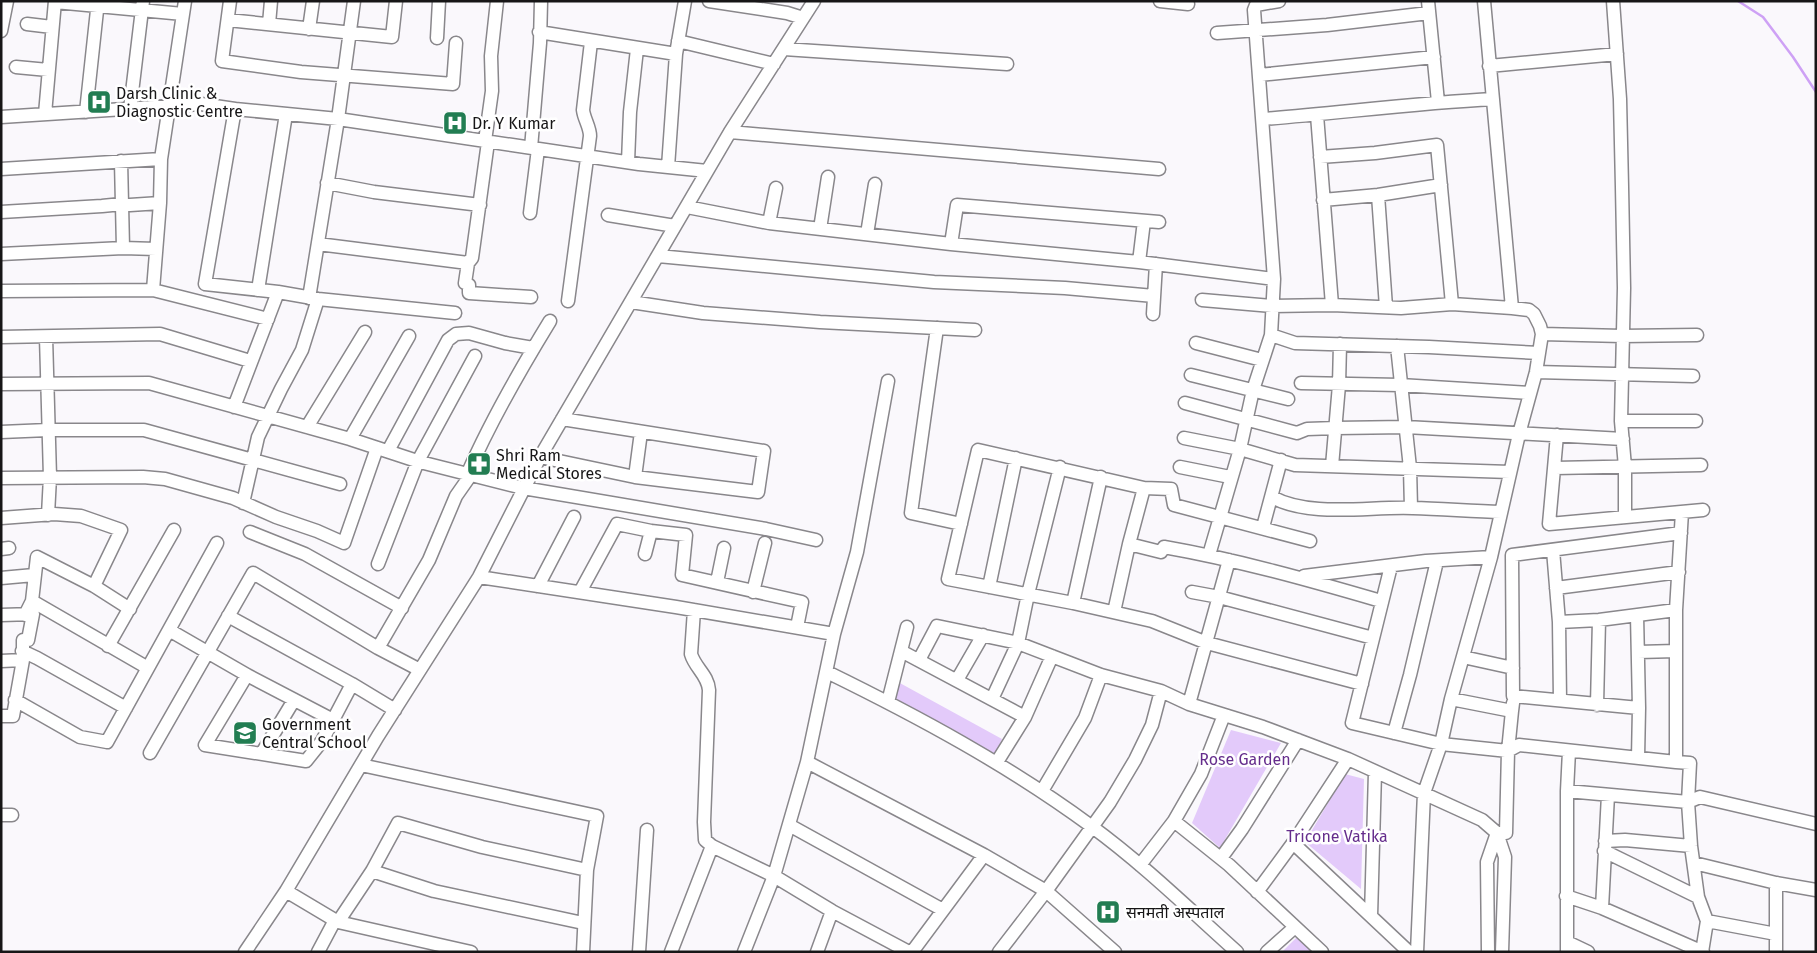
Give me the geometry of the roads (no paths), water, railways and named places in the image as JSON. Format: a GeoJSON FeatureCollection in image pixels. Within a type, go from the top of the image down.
{"type":"FeatureCollection","features":[{"type":"Feature","properties":{"kind":"street"},"geometry":{"type":"LineString","coordinates":[[1,31],[7,1]]}},
{"type":"Feature","properties":{"kind":"street"},"geometry":{"type":"LineString","coordinates":[[153,290],[160,203],[161,159],[185,1]]}},
{"type":"Feature","properties":{"kind":"street"},"geometry":{"type":"LineString","coordinates":[[230,1],[222,61],[300,72],[453,84],[456,43]]}},
{"type":"Feature","properties":{"kind":"street"},"geometry":{"type":"LineString","coordinates":[[269,24],[272,1]]}},
{"type":"Feature","properties":{"kind":"street"},"geometry":{"type":"LineString","coordinates":[[310,29],[313,1]]}},
{"type":"Feature","properties":{"kind":"street"},"geometry":{"type":"LineString","coordinates":[[244,503],[258,437],[302,350],[313,299],[318,244],[354,1]]}},
{"type":"Feature","properties":{"kind":"street"},"geometry":{"type":"LineString","coordinates":[[228,20],[392,37],[396,1]]}},
{"type":"Feature","properties":{"kind":"street"},"geometry":{"type":"LineString","coordinates":[[437,38],[439,1]]}},
{"type":"Feature","properties":{"kind":"street"},"geometry":{"type":"LineString","coordinates":[[497,1],[491,56],[492,91],[480,205],[472,258],[468,263],[465,283],[469,285],[469,293],[531,297]]}},
{"type":"Feature","properties":{"kind":"street"},"geometry":{"type":"LineString","coordinates":[[530,213],[541,1]]}},
{"type":"Feature","properties":{"kind":"street"},"geometry":{"type":"LineString","coordinates":[[668,167],[676,54],[685,1]]}},
{"type":"Feature","properties":{"kind":"street"},"geometry":{"type":"LineString","coordinates":[[709,1],[787,13],[803,18]]}},
{"type":"Feature","properties":{"kind":"street"},"geometry":{"type":"LineString","coordinates":[[245,952],[286,891],[361,765],[479,577],[540,457],[730,132],[814,1]]}},
{"type":"Feature","properties":{"kind":"street"},"geometry":{"type":"LineString","coordinates":[[1160,1],[1188,4]]}},
{"type":"Feature","properties":{"kind":"street"},"geometry":{"type":"LineString","coordinates":[[1210,555],[1230,477],[1240,449],[1253,390],[1271,335],[1274,279],[1254,10],[1256,5],[1279,1]]}},
{"type":"Feature","properties":{"kind":"street"},"geometry":{"type":"LineString","coordinates":[[1484,1],[1512,308]]}},
{"type":"Feature","properties":{"kind":"street"},"geometry":{"type":"LineString","coordinates":[[1613,1],[1618,54],[1624,288],[1621,421],[1625,467],[1625,517]]}},
{"type":"Feature","properties":{"kind":"street"},"geometry":{"type":"LineString","coordinates":[[46,114],[48,70],[55,2],[142,6],[183,14]]}},
{"type":"Feature","properties":{"kind":"street"},"geometry":{"type":"LineString","coordinates":[[86,112],[97,4]]}},
{"type":"Feature","properties":{"kind":"street"},"geometry":{"type":"LineString","coordinates":[[130,109],[142,6]]}},
{"type":"Feature","properties":{"kind":"street"},"geometry":{"type":"LineString","coordinates":[[1217,33],[1327,25],[1428,7],[1438,102]]}},
{"type":"Feature","properties":{"kind":"street"},"geometry":{"type":"LineString","coordinates":[[27,24],[52,27]]}},
{"type":"Feature","properties":{"kind":"street"},"geometry":{"type":"LineString","coordinates":[[539,32],[591,42],[676,54]]}},
{"type":"Feature","properties":{"kind":"street"},"geometry":{"type":"LineString","coordinates":[[678,41],[774,64]]}},
{"type":"Feature","properties":{"kind":"street"},"geometry":{"type":"LineString","coordinates":[[568,301],[588,156],[590,131],[585,121],[583,110],[591,42]]}},
{"type":"Feature","properties":{"kind":"street"},"geometry":{"type":"LineString","coordinates":[[628,162],[630,112],[637,48]]}},
{"type":"Feature","properties":{"kind":"street"},"geometry":{"type":"LineString","coordinates":[[784,49],[1007,64]]}},
{"type":"Feature","properties":{"kind":"street"},"geometry":{"type":"LineString","coordinates":[[1490,66],[1618,54]]}},
{"type":"Feature","properties":{"kind":"street"},"geometry":{"type":"LineString","coordinates":[[1258,75],[1434,57]]}},
{"type":"Feature","properties":{"kind":"street"},"geometry":{"type":"LineString","coordinates":[[16,67],[48,70]]}},
{"type":"Feature","properties":{"kind":"street"},"geometry":{"type":"LineString","coordinates":[[1263,119],[1438,102],[1493,99]]}},
{"type":"Feature","properties":{"kind":"street"},"geometry":{"type":"LineString","coordinates":[[1,117],[201,104],[338,119],[628,162],[707,171]]}},
{"type":"Feature","properties":{"kind":"street"},"geometry":{"type":"LineString","coordinates":[[235,109],[205,284],[278,292],[313,299],[454,313]]}},
{"type":"Feature","properties":{"kind":"street"},"geometry":{"type":"LineString","coordinates":[[258,290],[286,114]]}},
{"type":"Feature","properties":{"kind":"street"},"geometry":{"type":"LineString","coordinates":[[1317,115],[1332,305]]}},
{"type":"Feature","properties":{"kind":"street"},"geometry":{"type":"LineString","coordinates":[[730,132],[1158,169]]}},
{"type":"Feature","properties":{"kind":"street"},"geometry":{"type":"LineString","coordinates":[[1320,157],[1375,154],[1437,145],[1452,304]]}},
{"type":"Feature","properties":{"kind":"street"},"geometry":{"type":"LineString","coordinates":[[1,169],[161,159]]}},
{"type":"Feature","properties":{"kind":"street"},"geometry":{"type":"LineString","coordinates":[[121,161],[123,248]]}},
{"type":"Feature","properties":{"kind":"street"},"geometry":{"type":"LineString","coordinates":[[820,229],[828,177]]}},
{"type":"Feature","properties":{"kind":"street"},"geometry":{"type":"LineString","coordinates":[[327,183],[374,192],[480,205]]}},
{"type":"Feature","properties":{"kind":"street"},"geometry":{"type":"LineString","coordinates":[[867,234],[875,184]]}},
{"type":"Feature","properties":{"kind":"street"},"geometry":{"type":"LineString","coordinates":[[1324,200],[1378,195],[1441,185]]}},
{"type":"Feature","properties":{"kind":"street"},"geometry":{"type":"LineString","coordinates":[[770,222],[776,188]]}},
{"type":"Feature","properties":{"kind":"street"},"geometry":{"type":"LineString","coordinates":[[1378,195],[1386,307]]}},
{"type":"Feature","properties":{"kind":"street"},"geometry":{"type":"LineString","coordinates":[[1,212],[160,203]]}},
{"type":"Feature","properties":{"kind":"street"},"geometry":{"type":"LineString","coordinates":[[951,244],[958,204],[1159,222]]}},
{"type":"Feature","properties":{"kind":"street"},"geometry":{"type":"LineString","coordinates":[[687,207],[820,229],[1139,262],[1274,279]]}},
{"type":"Feature","properties":{"kind":"street"},"geometry":{"type":"LineString","coordinates":[[608,215],[675,226]]}},
{"type":"Feature","properties":{"kind":"street"},"geometry":{"type":"LineString","coordinates":[[1139,262],[1144,221]]}},
{"type":"Feature","properties":{"kind":"street"},"geometry":{"type":"LineString","coordinates":[[318,244],[468,263]]}},
{"type":"Feature","properties":{"kind":"street"},"geometry":{"type":"LineString","coordinates":[[1,254],[123,248],[156,249]]}},
{"type":"Feature","properties":{"kind":"street"},"geometry":{"type":"LineString","coordinates":[[658,256],[934,282],[1065,288],[1154,296]]}},
{"type":"Feature","properties":{"kind":"street"},"geometry":{"type":"LineString","coordinates":[[1153,314],[1156,264]]}},
{"type":"Feature","properties":{"kind":"street"},"geometry":{"type":"LineString","coordinates":[[1,291],[153,290],[268,319]]}},
{"type":"Feature","properties":{"kind":"street"},"geometry":{"type":"LineString","coordinates":[[234,407],[278,292]]}},
{"type":"Feature","properties":{"kind":"street"},"geometry":{"type":"LineString","coordinates":[[1202,300],[1272,306],[1332,305],[1401,308],[1452,304],[1512,308],[1529,310],[1534,314],[1540,326],[1542,334],[1536,372],[1441,744],[1424,793],[1417,952]]}},
{"type":"Feature","properties":{"kind":"street"},"geometry":{"type":"LineString","coordinates":[[631,302],[703,313],[820,322],[975,330]]}},
{"type":"Feature","properties":{"kind":"street"},"geometry":{"type":"LineString","coordinates":[[378,648],[429,560],[456,496],[469,475],[478,450],[533,348],[550,321]]}},
{"type":"Feature","properties":{"kind":"street"},"geometry":{"type":"LineString","coordinates":[[937,328],[911,514],[961,524]]}},
{"type":"Feature","properties":{"kind":"street"},"geometry":{"type":"LineString","coordinates":[[306,427],[365,332]]}},
{"type":"Feature","properties":{"kind":"street"},"geometry":{"type":"LineString","coordinates":[[1,478],[144,477],[165,479],[194,486],[244,503],[344,543],[383,449],[448,340],[456,334],[469,333],[533,348]]}},
{"type":"Feature","properties":{"kind":"street"},"geometry":{"type":"LineString","coordinates":[[1,337],[160,334],[250,362]]}},
{"type":"Feature","properties":{"kind":"street"},"geometry":{"type":"LineString","coordinates":[[1542,334],[1697,336]]}},
{"type":"Feature","properties":{"kind":"street"},"geometry":{"type":"LineString","coordinates":[[1271,335],[1295,343],[1539,353]]}},
{"type":"Feature","properties":{"kind":"street"},"geometry":{"type":"LineString","coordinates":[[350,438],[409,336]]}},
{"type":"Feature","properties":{"kind":"street"},"geometry":{"type":"LineString","coordinates":[[46,337],[50,477],[48,515]]}},
{"type":"Feature","properties":{"kind":"street"},"geometry":{"type":"LineString","coordinates":[[1196,343],[1262,360]]}},
{"type":"Feature","properties":{"kind":"street"},"geometry":{"type":"LineString","coordinates":[[1332,466],[1339,385],[1340,344]]}},
{"type":"Feature","properties":{"kind":"street"},"geometry":{"type":"LineString","coordinates":[[1396,346],[1410,468],[1411,508]]}},
{"type":"Feature","properties":{"kind":"street"},"geometry":{"type":"LineString","coordinates":[[378,564],[418,461],[475,356]]}},
{"type":"Feature","properties":{"kind":"street"},"geometry":{"type":"LineString","coordinates":[[1536,372],[1693,376]]}},
{"type":"Feature","properties":{"kind":"street"},"geometry":{"type":"LineString","coordinates":[[1191,375],[1288,399]]}},
{"type":"Feature","properties":{"kind":"street"},"geometry":{"type":"LineString","coordinates":[[744,952],[774,876],[808,762],[834,634],[857,552],[888,381]]}},
{"type":"Feature","properties":{"kind":"street"},"geometry":{"type":"LineString","coordinates":[[1,384],[149,383],[350,438],[418,461],[523,488],[766,529],[816,540]]}},
{"type":"Feature","properties":{"kind":"street"},"geometry":{"type":"LineString","coordinates":[[1300,383],[1400,385],[1530,392]]}},
{"type":"Feature","properties":{"kind":"street"},"geometry":{"type":"LineString","coordinates":[[1185,403],[1297,433],[1307,429],[1406,427],[1623,439]]}},
{"type":"Feature","properties":{"kind":"street"},"geometry":{"type":"LineString","coordinates":[[540,457],[635,477],[758,492],[764,451],[562,420]]}},
{"type":"Feature","properties":{"kind":"street"},"geometry":{"type":"LineString","coordinates":[[1621,421],[1696,421]]}},
{"type":"Feature","properties":{"kind":"street"},"geometry":{"type":"LineString","coordinates":[[1,432],[144,430],[340,484]]}},
{"type":"Feature","properties":{"kind":"street"},"geometry":{"type":"LineString","coordinates":[[635,477],[641,432]]}},
{"type":"Feature","properties":{"kind":"street"},"geometry":{"type":"LineString","coordinates":[[1557,435],[1549,524],[1703,510]]}},
{"type":"Feature","properties":{"kind":"street"},"geometry":{"type":"LineString","coordinates":[[1184,438],[1240,449],[1295,465],[1510,472]]}},
{"type":"Feature","properties":{"kind":"street"},"geometry":{"type":"LineString","coordinates":[[1310,541],[1263,527],[1174,505],[1171,489],[1144,488],[1060,467],[978,450],[948,579],[1073,603],[1152,621],[1207,643],[1362,684]]}},
{"type":"Feature","properties":{"kind":"street"},"geometry":{"type":"LineString","coordinates":[[989,588],[1016,458]]}},
{"type":"Feature","properties":{"kind":"street"},"geometry":{"type":"LineString","coordinates":[[1263,527],[1281,460]]}},
{"type":"Feature","properties":{"kind":"street"},"geometry":{"type":"LineString","coordinates":[[1554,468],[1701,465]]}},
{"type":"Feature","properties":{"kind":"street"},"geometry":{"type":"LineString","coordinates":[[992,699],[1018,643],[1028,594],[1060,467]]}},
{"type":"Feature","properties":{"kind":"street"},"geometry":{"type":"LineString","coordinates":[[1180,467],[1230,477]]}},
{"type":"Feature","properties":{"kind":"street"},"geometry":{"type":"LineString","coordinates":[[1073,603],[1102,477]]}},
{"type":"Feature","properties":{"kind":"street"},"geometry":{"type":"LineString","coordinates":[[1114,612],[1144,488]]}},
{"type":"Feature","properties":{"kind":"street"},"geometry":{"type":"LineString","coordinates":[[1272,497],[1283,503],[1305,508],[1411,508],[1501,512]]}},
{"type":"Feature","properties":{"kind":"street"},"geometry":{"type":"LineString","coordinates":[[1676,762],[1676,610],[1682,512]]}},
{"type":"Feature","properties":{"kind":"street"},"geometry":{"type":"LineString","coordinates":[[1,518],[48,515],[81,516],[121,530],[94,586]]}},
{"type":"Feature","properties":{"kind":"street"},"geometry":{"type":"LineString","coordinates":[[538,586],[574,517]]}},
{"type":"Feature","properties":{"kind":"street"},"geometry":{"type":"LineString","coordinates":[[580,592],[617,524],[651,531],[686,535],[682,575],[802,602],[797,627]]}},
{"type":"Feature","properties":{"kind":"street"},"geometry":{"type":"LineString","coordinates":[[108,646],[174,530]]}},
{"type":"Feature","properties":{"kind":"street"},"geometry":{"type":"LineString","coordinates":[[645,554],[651,531]]}},
{"type":"Feature","properties":{"kind":"street"},"geometry":{"type":"LineString","coordinates":[[250,532],[305,554],[402,608]]}},
{"type":"Feature","properties":{"kind":"street"},"geometry":{"type":"LineString","coordinates":[[1497,833],[1506,833],[1508,751],[1514,696],[1512,555],[1681,533]]}},
{"type":"Feature","properties":{"kind":"street"},"geometry":{"type":"LineString","coordinates":[[15,700],[80,737],[107,742],[217,543]]}},
{"type":"Feature","properties":{"kind":"street"},"geometry":{"type":"LineString","coordinates":[[754,592],[765,543]]}},
{"type":"Feature","properties":{"kind":"street"},"geometry":{"type":"LineString","coordinates":[[1129,544],[1161,552],[1164,547],[1210,555],[1381,601]]}},
{"type":"Feature","properties":{"kind":"street"},"geometry":{"type":"LineString","coordinates":[[717,582],[724,548]]}},
{"type":"Feature","properties":{"kind":"street"},"geometry":{"type":"LineString","coordinates":[[1553,550],[1560,622],[1560,700]]}},
{"type":"Feature","properties":{"kind":"street"},"geometry":{"type":"LineString","coordinates":[[25,614],[32,601],[37,557],[94,586],[130,608]]}},
{"type":"Feature","properties":{"kind":"street"},"geometry":{"type":"LineString","coordinates":[[1297,577],[1437,560],[1490,557]]}},
{"type":"Feature","properties":{"kind":"street"},"geometry":{"type":"LineString","coordinates":[[1189,704],[1229,560]]}},
{"type":"Feature","properties":{"kind":"street"},"geometry":{"type":"LineString","coordinates":[[1394,733],[1410,675],[1437,560]]}},
{"type":"Feature","properties":{"kind":"street"},"geometry":{"type":"LineString","coordinates":[[1391,566],[1352,723],[1441,744],[1508,751],[1519,745],[1690,763],[1688,802],[1691,846],[1698,897],[1707,921],[1702,952],[1602,908],[1566,896]]}},
{"type":"Feature","properties":{"kind":"street"},"geometry":{"type":"LineString","coordinates":[[1556,588],[1679,572]]}},
{"type":"Feature","properties":{"kind":"street"},"geometry":{"type":"LineString","coordinates":[[150,753],[253,573],[378,648],[420,670]]}},
{"type":"Feature","properties":{"kind":"street"},"geometry":{"type":"LineString","coordinates":[[1,578],[34,575]]}},
{"type":"Feature","properties":{"kind":"street"},"geometry":{"type":"LineString","coordinates":[[479,577],[694,610],[834,634]]}},
{"type":"Feature","properties":{"kind":"street"},"geometry":{"type":"LineString","coordinates":[[1192,592],[1373,638]]}},
{"type":"Feature","properties":{"kind":"street"},"geometry":{"type":"LineString","coordinates":[[32,601],[148,668]]}},
{"type":"Feature","properties":{"kind":"street"},"geometry":{"type":"LineString","coordinates":[[694,610],[691,654],[693,660],[706,677],[709,690],[704,837],[712,846],[774,876],[832,911],[910,952],[984,855]]}},
{"type":"Feature","properties":{"kind":"street"},"geometry":{"type":"LineString","coordinates":[[1560,622],[1599,620],[1676,610]]}},
{"type":"Feature","properties":{"kind":"street"},"geometry":{"type":"LineString","coordinates":[[1,615],[33,614],[28,640],[23,640],[13,716],[1,716]]}},
{"type":"Feature","properties":{"kind":"street"},"geometry":{"type":"LineString","coordinates":[[1637,615],[1640,708],[1638,758]]}},
{"type":"Feature","properties":{"kind":"street"},"geometry":{"type":"LineString","coordinates":[[228,616],[352,684],[395,710]]}},
{"type":"Feature","properties":{"kind":"street"},"geometry":{"type":"LineString","coordinates":[[1597,705],[1599,620]]}},
{"type":"Feature","properties":{"kind":"street"},"geometry":{"type":"LineString","coordinates":[[919,660],[936,626],[1018,643],[1100,675],[1161,691],[1189,704],[1263,727],[1348,759],[1482,820],[1497,833],[1505,857],[1502,952]]}},
{"type":"Feature","properties":{"kind":"street"},"geometry":{"type":"LineString","coordinates":[[888,702],[907,627]]}},
{"type":"Feature","properties":{"kind":"street"},"geometry":{"type":"LineString","coordinates":[[169,630],[247,675],[333,720]]}},
{"type":"Feature","properties":{"kind":"street"},"geometry":{"type":"LineString","coordinates":[[957,680],[983,635]]}},
{"type":"Feature","properties":{"kind":"street"},"geometry":{"type":"LineString","coordinates":[[901,650],[1025,717]]}},
{"type":"Feature","properties":{"kind":"street"},"geometry":{"type":"LineString","coordinates":[[1638,652],[1676,651]]}},
{"type":"Feature","properties":{"kind":"street"},"geometry":{"type":"LineString","coordinates":[[1,660],[22,656],[37,658],[126,708]]}},
{"type":"Feature","properties":{"kind":"street"},"geometry":{"type":"LineString","coordinates":[[997,762],[1025,717],[1052,656]]}},
{"type":"Feature","properties":{"kind":"street"},"geometry":{"type":"LineString","coordinates":[[1463,657],[1513,668]]}},
{"type":"Feature","properties":{"kind":"street"},"geometry":{"type":"LineString","coordinates":[[827,672],[888,702],[997,762],[1042,791],[1140,865],[1237,952]]}},
{"type":"Feature","properties":{"kind":"street"},"geometry":{"type":"LineString","coordinates":[[247,675],[205,745],[306,761],[322,741],[352,684]]}},
{"type":"Feature","properties":{"kind":"street"},"geometry":{"type":"LineString","coordinates":[[1042,791],[1085,718],[1100,675]]}},
{"type":"Feature","properties":{"kind":"street"},"geometry":{"type":"LineString","coordinates":[[999,952],[1110,802],[1135,760],[1152,724],[1161,691]]}},
{"type":"Feature","properties":{"kind":"street"},"geometry":{"type":"LineString","coordinates":[[1514,696],[1640,708]]}},
{"type":"Feature","properties":{"kind":"street"},"geometry":{"type":"LineString","coordinates":[[262,753],[294,700]]}},
{"type":"Feature","properties":{"kind":"street"},"geometry":{"type":"LineString","coordinates":[[1451,700],[1512,711]]}},
{"type":"Feature","properties":{"kind":"street"},"geometry":{"type":"LineString","coordinates":[[1140,865],[1174,821],[1201,774],[1224,715]]}},
{"type":"Feature","properties":{"kind":"street"},"geometry":{"type":"LineString","coordinates":[[1221,858],[1242,829],[1298,740]]}},
{"type":"Feature","properties":{"kind":"street"},"geometry":{"type":"LineString","coordinates":[[1569,751],[1567,791],[1567,947],[1588,952]]}},
{"type":"Feature","properties":{"kind":"street"},"geometry":{"type":"LineString","coordinates":[[1257,892],[1292,844],[1348,759]]}},
{"type":"Feature","properties":{"kind":"street"},"geometry":{"type":"LineString","coordinates":[[808,762],[984,855],[1046,891],[1115,952]]}},
{"type":"Feature","properties":{"kind":"street"},"geometry":{"type":"LineString","coordinates":[[361,765],[596,816],[587,870],[583,952]]}},
{"type":"Feature","properties":{"kind":"street"},"geometry":{"type":"LineString","coordinates":[[1370,916],[1375,772]]}},
{"type":"Feature","properties":{"kind":"street"},"geometry":{"type":"LineString","coordinates":[[1567,791],[1688,802],[1700,797],[1816,824]]}},
{"type":"Feature","properties":{"kind":"street"},"geometry":{"type":"LineString","coordinates":[[1602,908],[1608,795]]}},
{"type":"Feature","properties":{"kind":"street"},"geometry":{"type":"LineString","coordinates":[[1174,821],[1221,858],[1322,952]]}},
{"type":"Feature","properties":{"kind":"street"},"geometry":{"type":"LineString","coordinates":[[318,952],[372,871],[398,823],[482,847],[587,870]]}},
{"type":"Feature","properties":{"kind":"street"},"geometry":{"type":"LineString","coordinates":[[789,825],[943,910]]}},
{"type":"Feature","properties":{"kind":"street"},"geometry":{"type":"LineString","coordinates":[[639,952],[647,830]]}},
{"type":"Feature","properties":{"kind":"street"},"geometry":{"type":"LineString","coordinates":[[1488,952],[1487,862],[1497,833]]}},
{"type":"Feature","properties":{"kind":"street"},"geometry":{"type":"LineString","coordinates":[[1604,846],[1625,840],[1691,846]]}},
{"type":"Feature","properties":{"kind":"street"},"geometry":{"type":"LineString","coordinates":[[1292,844],[1409,952]]}},
{"type":"Feature","properties":{"kind":"street"},"geometry":{"type":"LineString","coordinates":[[671,952],[712,846]]}},
{"type":"Feature","properties":{"kind":"street"},"geometry":{"type":"LineString","coordinates":[[1604,846],[1698,897]]}},
{"type":"Feature","properties":{"kind":"street"},"geometry":{"type":"LineString","coordinates":[[1694,863],[1776,883],[1816,890]]}},
{"type":"Feature","properties":{"kind":"street"},"geometry":{"type":"LineString","coordinates":[[372,871],[434,891],[583,923]]}},
{"type":"Feature","properties":{"kind":"street"},"geometry":{"type":"LineString","coordinates":[[1776,883],[1776,952]]}},
{"type":"Feature","properties":{"kind":"street"},"geometry":{"type":"LineString","coordinates":[[286,891],[337,921],[421,946],[471,952]]}},
{"type":"Feature","properties":{"kind":"street"},"geometry":{"type":"LineString","coordinates":[[817,952],[832,911]]}},
{"type":"Feature","properties":{"kind":"street"},"geometry":{"type":"LineString","coordinates":[[1707,921],[1776,934]]}},
{"type":"Feature","properties":{"kind":"street"},"geometry":{"type":"LineString","coordinates":[[1267,952],[1295,927]]}},
{"type":"Feature","properties":{"kind":"waterway"},"geometry":{"type":"LineString","coordinates":[[1738,1],[1763,17],[1816,92]]}},
{"type":"Feature","properties":{"kind":"place","name":"Darsh Clinic & Diagnostic Centre"},"geometry":{"type":"Point","coordinates":[99,102]}},
{"type":"Feature","properties":{"kind":"place","name":"Dr. Y Kumar"},"geometry":{"type":"Point","coordinates":[455,123]}},
{"type":"Feature","properties":{"kind":"place","name":"Shri Ram Medical Stores"},"geometry":{"type":"Point","coordinates":[479,464]}},
{"type":"Feature","properties":{"kind":"place","name":"Government Central School"},"geometry":{"type":"Point","coordinates":[245,733]}},
{"type":"Feature","properties":{"kind":"place","name":"सनमती अस्पताल"},"geometry":{"type":"Point","coordinates":[1108,912]}},
{"type":"Feature","properties":{"kind":"park label","name":"Rose Garden"},"geometry":{"type":"Point","coordinates":[1245,759]}},
{"type":"Feature","properties":{"kind":"park label","name":"Tricone Vatika"},"geometry":{"type":"Point","coordinates":[1337,836]}}]}
